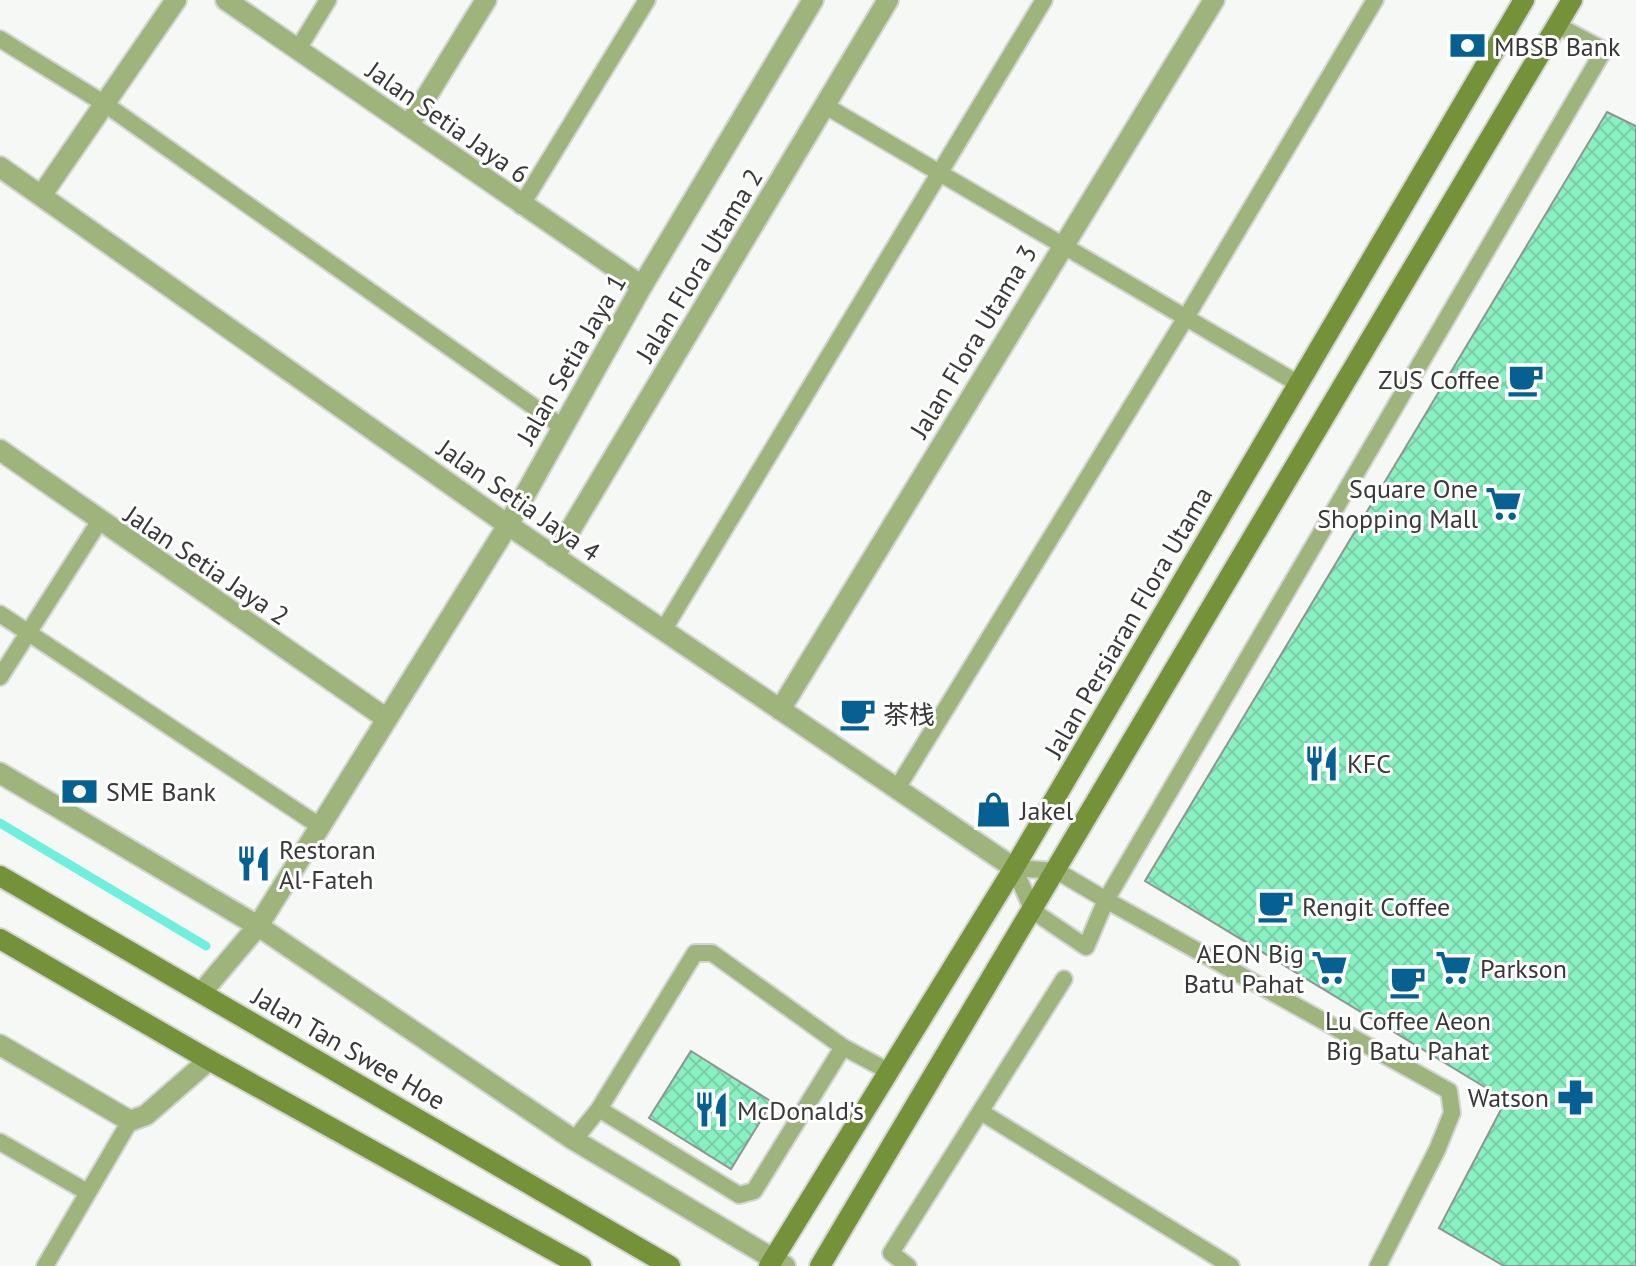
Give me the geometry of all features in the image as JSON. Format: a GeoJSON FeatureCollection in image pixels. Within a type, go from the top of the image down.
{"type":"FeatureCollection","features":[{"type":"Feature","properties":{"kind":"street"},"geometry":{"type":"LineString","coordinates":[[41,196],[176,0]]}},
{"type":"Feature","properties":{"kind":"street","name":"Jalan Setia Jaya 6"},"geometry":{"type":"LineString","coordinates":[[226,0],[521,206],[642,286]]}},
{"type":"Feature","properties":{"kind":"street"},"geometry":{"type":"LineString","coordinates":[[409,125],[486,0]]}},
{"type":"Feature","properties":{"kind":"street","name":"Jalan Setia Jaya 1"},"geometry":{"type":"LineString","coordinates":[[202,992],[258,926],[508,525],[642,286],[813,0]]}},
{"type":"Feature","properties":{"kind":"street","name":"Jalan Flora Utama 2"},"geometry":{"type":"LineString","coordinates":[[554,557],[888,0]]}},
{"type":"Feature","properties":{"kind":"street","name":"Jalan Flora Utama 3"},"geometry":{"type":"LineString","coordinates":[[780,710],[1061,245],[1214,0]]}},
{"type":"Feature","properties":{"kind":"street","name":"Jalan Persiaran Flora Utama"},"geometry":{"type":"LineString","coordinates":[[776,1264],[1014,868],[1524,0]]}},
{"type":"Feature","properties":{"kind":"street"},"geometry":{"type":"LineString","coordinates":[[820,1266],[1572,0]]}},
{"type":"Feature","properties":{"kind":"street","name":"Jalan Setia Jaya 4"},"geometry":{"type":"LineString","coordinates":[[0,167],[554,557],[1014,868]]}},
{"type":"Feature","properties":{"kind":"street","name":"Jalan Setia Jaya 2"},"geometry":{"type":"LineString","coordinates":[[0,450],[99,522],[387,719]]}},
{"type":"Feature","properties":{"kind":"street"},"geometry":{"type":"LineString","coordinates":[[0,773],[258,926],[574,1140],[776,1264]]}},
{"type":"Feature","properties":{"kind":"street","name":"Jalan Tan Swee Hoe"},"geometry":{"type":"LineString","coordinates":[[0,876],[670,1266]]}},
{"type":"Feature","properties":{"kind":"street"},"geometry":{"type":"LineString","coordinates":[[0,939],[209,1060],[581,1266]]}},
{"type":"Feature","properties":{"kind":"street"},"geometry":{"type":"LineString","coordinates":[[0,1045],[130,1121],[146,1115],[209,1060]]}},
{"type":"Feature","properties":{"kind":"lane"},"geometry":{"type":"LineString","coordinates":[[298,49],[328,0]]}},
{"type":"Feature","properties":{"kind":"lane"},"geometry":{"type":"LineString","coordinates":[[521,206],[647,0]]}},
{"type":"Feature","properties":{"kind":"lane"},"geometry":{"type":"LineString","coordinates":[[664,629],[1044,0]]}},
{"type":"Feature","properties":{"kind":"lane"},"geometry":{"type":"LineString","coordinates":[[896,790],[1185,319],[1375,0]]}},
{"type":"Feature","properties":{"kind":"lane"},"geometry":{"type":"LineString","coordinates":[[1378,1266],[1437,1150],[1452,1113],[1449,1091],[1106,900],[1057,871],[1014,868],[1033,911],[1086,947],[1106,900],[1604,50],[1557,25]]}},
{"type":"Feature","properties":{"kind":"lane"},"geometry":{"type":"LineString","coordinates":[[0,39],[105,104],[561,426]]}},
{"type":"Feature","properties":{"kind":"lane"},"geometry":{"type":"LineString","coordinates":[[824,105],[1297,383]]}},
{"type":"Feature","properties":{"kind":"lane"},"geometry":{"type":"LineString","coordinates":[[0,677],[99,522]]}},
{"type":"Feature","properties":{"kind":"lane"},"geometry":{"type":"LineString","coordinates":[[0,614],[321,827]]}},
{"type":"Feature","properties":{"kind":"lane"},"geometry":{"type":"LineString","coordinates":[[574,1140],[599,1109],[695,953],[712,953],[843,1047],[890,1072]]}},
{"type":"Feature","properties":{"kind":"lane"},"geometry":{"type":"LineString","coordinates":[[908,1266],[891,1253],[1064,979]]}},
{"type":"Feature","properties":{"kind":"lane"},"geometry":{"type":"LineString","coordinates":[[599,1109],[747,1196],[754,1191],[843,1047]]}},
{"type":"Feature","properties":{"kind":"lane"},"geometry":{"type":"LineString","coordinates":[[981,1112],[1231,1266]]}},
{"type":"Feature","properties":{"kind":"lane"},"geometry":{"type":"LineString","coordinates":[[45,1266],[130,1121]]}},
{"type":"Feature","properties":{"kind":"lane"},"geometry":{"type":"LineString","coordinates":[[0,1142],[87,1192]]}},
{"type":"Feature","properties":{"kind":"building","name":"Square One Shopping Mall"},"geometry":{"type":"Polygon","coordinates":[[[1607,112],[1636,126],[1636,1266],[1504,1266],[1439,1228],[1506,1100],[1145,881],[1607,112]]]}},
{"type":"Feature","properties":{"kind":"building","name":"McDonald's"},"geometry":{"type":"Polygon","coordinates":[[[691,1051],[772,1102],[731,1169],[649,1118],[691,1051]]]}},
{"type":"Feature","properties":{"kind":"waterway"},"geometry":{"type":"LineString","coordinates":[[0,823],[206,946]]}},
{"type":"Feature","properties":{"kind":"place","name":"MBSB Bank"},"geometry":{"type":"Point","coordinates":[1468,46]}},
{"type":"Feature","properties":{"kind":"place","name":"ZUS Coffee"},"geometry":{"type":"Point","coordinates":[1526,379]}},
{"type":"Feature","properties":{"kind":"place","name":"Square One Shopping Mall"},"geometry":{"type":"Point","coordinates":[1504,503]}},
{"type":"Feature","properties":{"kind":"place","name":"茶栈"},"geometry":{"type":"Point","coordinates":[857,714]}},
{"type":"Feature","properties":{"kind":"place","name":"KFC"},"geometry":{"type":"Point","coordinates":[1321,763]}},
{"type":"Feature","properties":{"kind":"place","name":"SME Bank"},"geometry":{"type":"Point","coordinates":[80,791]}},
{"type":"Feature","properties":{"kind":"place","name":"Jakel"},"geometry":{"type":"Point","coordinates":[994,810]}},
{"type":"Feature","properties":{"kind":"place","name":"Restoran Al-Fateh"},"geometry":{"type":"Point","coordinates":[253,864]}},
{"type":"Feature","properties":{"kind":"place","name":"Rengit Coffee"},"geometry":{"type":"Point","coordinates":[1276,906]}},
{"type":"Feature","properties":{"kind":"place","name":"AEON Big Batu Pahat"},"geometry":{"type":"Point","coordinates":[1330,968]}},
{"type":"Feature","properties":{"kind":"place","name":"Parkson"},"geometry":{"type":"Point","coordinates":[1454,968]}},
{"type":"Feature","properties":{"kind":"place","name":"Lu Coffee Aeon Big Batu Pahat"},"geometry":{"type":"Point","coordinates":[1408,981]}},
{"type":"Feature","properties":{"kind":"place","name":"Watson"},"geometry":{"type":"Point","coordinates":[1575,1097]}},
{"type":"Feature","properties":{"kind":"place","name":"McDonald's"},"geometry":{"type":"Point","coordinates":[711,1110]}}]}
